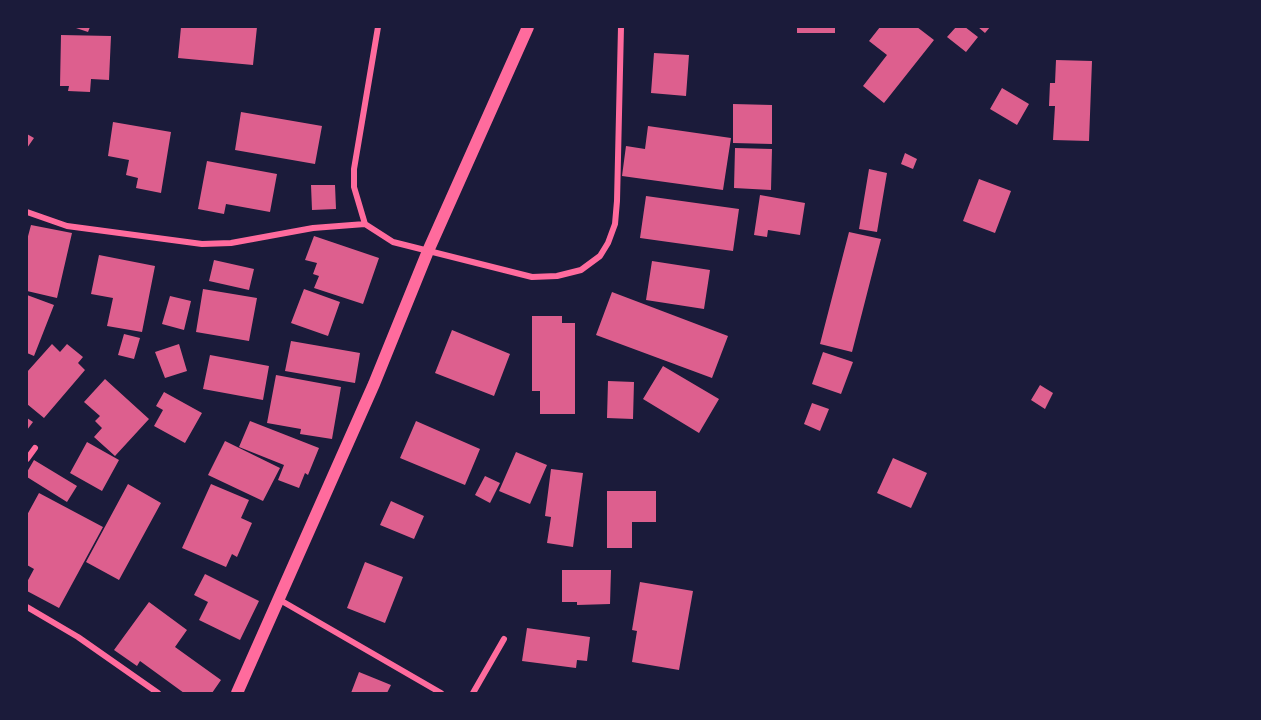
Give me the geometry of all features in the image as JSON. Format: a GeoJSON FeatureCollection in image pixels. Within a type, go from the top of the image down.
{"type":"FeatureCollection","features":[{"type":"Feature","properties":{"kind":"main road"},"geometry":{"type":"LineString","coordinates":[[237,693],[280,600],[374,384],[428,251],[528,27]]}},
{"type":"Feature","properties":{"kind":"street"},"geometry":{"type":"LineString","coordinates":[[365,224],[354,187],[354,169],[378,27]]}},
{"type":"Feature","properties":{"kind":"street"},"geometry":{"type":"LineString","coordinates":[[27,212],[67,226],[208,244],[231,243],[313,228],[365,224],[393,242],[532,277],[569,274],[581,270],[600,256],[615,224],[621,27]]}},
{"type":"Feature","properties":{"kind":"street"},"geometry":{"type":"LineString","coordinates":[[27,459],[35,448]]}},
{"type":"Feature","properties":{"kind":"street"},"geometry":{"type":"LineString","coordinates":[[280,600],[441,693]]}},
{"type":"Feature","properties":{"kind":"street"},"geometry":{"type":"LineString","coordinates":[[27,607],[78,637],[158,693]]}},
{"type":"Feature","properties":{"kind":"street"},"geometry":{"type":"LineString","coordinates":[[473,693],[504,639]]}},
{"type":"Feature","properties":{"kind":"building"},"geometry":{"type":"Polygon","coordinates":[[[73,27],[90,27],[88,32],[73,27]]]}},
{"type":"Feature","properties":{"kind":"building"},"geometry":{"type":"Polygon","coordinates":[[[181,27],[257,27],[253,65],[178,58],[181,27]]]}},
{"type":"Feature","properties":{"kind":"building"},"geometry":{"type":"Polygon","coordinates":[[[797,27],[835,27],[835,33],[797,33],[797,27]]]}},
{"type":"Feature","properties":{"kind":"building"},"geometry":{"type":"Polygon","coordinates":[[[880,27],[917,27],[934,40],[884,103],[863,86],[887,55],[869,41],[880,27]]]}},
{"type":"Feature","properties":{"kind":"building"},"geometry":{"type":"Polygon","coordinates":[[[956,27],[965,27],[978,37],[966,52],[947,37],[956,27]]]}},
{"type":"Feature","properties":{"kind":"building"},"geometry":{"type":"Polygon","coordinates":[[[978,27],[990,27],[985,33],[978,27]]]}},
{"type":"Feature","properties":{"kind":"building"},"geometry":{"type":"Polygon","coordinates":[[[61,35],[111,36],[109,80],[91,79],[90,92],[68,91],[69,86],[60,86],[61,35]]]}},
{"type":"Feature","properties":{"kind":"building"},"geometry":{"type":"Polygon","coordinates":[[[654,53],[689,55],[686,96],[651,93],[654,53]]]}},
{"type":"Feature","properties":{"kind":"building"},"geometry":{"type":"Polygon","coordinates":[[[1056,60],[1092,61],[1089,141],[1053,140],[1055,106],[1049,106],[1050,83],[1055,83],[1056,60]]]}},
{"type":"Feature","properties":{"kind":"building"},"geometry":{"type":"Polygon","coordinates":[[[1002,88],[1029,104],[1017,125],[990,109],[1002,88]]]}},
{"type":"Feature","properties":{"kind":"building"},"geometry":{"type":"Polygon","coordinates":[[[733,104],[772,105],[772,144],[733,143],[733,104]]]}},
{"type":"Feature","properties":{"kind":"building"},"geometry":{"type":"Polygon","coordinates":[[[241,112],[322,126],[315,164],[235,150],[241,112]]]}},
{"type":"Feature","properties":{"kind":"building"},"geometry":{"type":"Polygon","coordinates":[[[113,122],[171,132],[161,193],[136,188],[138,178],[126,175],[129,160],[108,156],[113,122]]]}},
{"type":"Feature","properties":{"kind":"building"},"geometry":{"type":"Polygon","coordinates":[[[648,126],[731,138],[723,190],[622,176],[626,146],[645,149],[648,126]]]}},
{"type":"Feature","properties":{"kind":"building"},"geometry":{"type":"Polygon","coordinates":[[[27,134],[34,138],[27,148],[27,134]]]}},
{"type":"Feature","properties":{"kind":"building"},"geometry":{"type":"Polygon","coordinates":[[[735,148],[772,149],[771,190],[734,188],[735,148]]]}},
{"type":"Feature","properties":{"kind":"building"},"geometry":{"type":"Polygon","coordinates":[[[905,153],[917,159],[913,169],[901,164],[905,153]]]}},
{"type":"Feature","properties":{"kind":"building"},"geometry":{"type":"Polygon","coordinates":[[[207,161],[277,174],[270,212],[226,204],[224,214],[198,209],[207,161]]]}},
{"type":"Feature","properties":{"kind":"building"},"geometry":{"type":"Polygon","coordinates":[[[869,169],[887,173],[877,232],[859,229],[869,169]]]}},
{"type":"Feature","properties":{"kind":"building"},"geometry":{"type":"Polygon","coordinates":[[[979,179],[1011,191],[995,233],[963,221],[979,179]]]}},
{"type":"Feature","properties":{"kind":"building"},"geometry":{"type":"Polygon","coordinates":[[[311,185],[335,185],[336,209],[312,210],[311,185]]]}},
{"type":"Feature","properties":{"kind":"building"},"geometry":{"type":"Polygon","coordinates":[[[760,195],[805,203],[800,235],[768,230],[767,237],[754,235],[760,195]]]}},
{"type":"Feature","properties":{"kind":"building"},"geometry":{"type":"Polygon","coordinates":[[[646,196],[739,209],[733,251],[640,238],[646,196]]]}},
{"type":"Feature","properties":{"kind":"building"},"geometry":{"type":"Polygon","coordinates":[[[31,225],[72,233],[57,298],[27,291],[27,240],[31,225]]]}},
{"type":"Feature","properties":{"kind":"building"},"geometry":{"type":"Polygon","coordinates":[[[849,232],[881,239],[852,352],[820,344],[849,232]]]}},
{"type":"Feature","properties":{"kind":"building"},"geometry":{"type":"Polygon","coordinates":[[[314,236],[379,258],[363,304],[314,288],[319,276],[313,274],[317,263],[305,260],[314,236]]]}},
{"type":"Feature","properties":{"kind":"building"},"geometry":{"type":"Polygon","coordinates":[[[99,255],[155,266],[142,332],[107,326],[113,298],[91,294],[99,255]]]}},
{"type":"Feature","properties":{"kind":"building"},"geometry":{"type":"Polygon","coordinates":[[[214,260],[254,269],[249,290],[209,281],[214,260]]]}},
{"type":"Feature","properties":{"kind":"building"},"geometry":{"type":"Polygon","coordinates":[[[652,261],[710,270],[704,309],[646,300],[652,261]]]}},
{"type":"Feature","properties":{"kind":"building"},"geometry":{"type":"Polygon","coordinates":[[[203,289],[257,298],[249,341],[196,332],[203,289]]]}},
{"type":"Feature","properties":{"kind":"building"},"geometry":{"type":"Polygon","coordinates":[[[304,289],[340,302],[328,336],[291,323],[304,289]]]}},
{"type":"Feature","properties":{"kind":"building"},"geometry":{"type":"Polygon","coordinates":[[[612,292],[728,336],[712,378],[596,335],[612,292]]]}},
{"type":"Feature","properties":{"kind":"building"},"geometry":{"type":"Polygon","coordinates":[[[27,295],[54,305],[34,356],[27,353],[27,295]]]}},
{"type":"Feature","properties":{"kind":"building"},"geometry":{"type":"Polygon","coordinates":[[[170,296],[191,301],[184,330],[162,324],[170,296]]]}},
{"type":"Feature","properties":{"kind":"building"},"geometry":{"type":"Polygon","coordinates":[[[532,316],[562,316],[562,323],[575,323],[575,414],[540,414],[540,391],[532,391],[532,316]]]}},
{"type":"Feature","properties":{"kind":"building"},"geometry":{"type":"Polygon","coordinates":[[[452,330],[510,354],[494,396],[435,373],[452,330]]]}},
{"type":"Feature","properties":{"kind":"building"},"geometry":{"type":"Polygon","coordinates":[[[124,334],[140,338],[134,359],[118,355],[124,334]]]}},
{"type":"Feature","properties":{"kind":"building"},"geometry":{"type":"Polygon","coordinates":[[[291,341],[360,353],[355,383],[285,371],[291,341]]]}},
{"type":"Feature","properties":{"kind":"building"},"geometry":{"type":"Polygon","coordinates":[[[52,344],[60,352],[67,344],[83,357],[78,363],[85,370],[44,418],[27,404],[27,372],[52,344]]]}},
{"type":"Feature","properties":{"kind":"building"},"geometry":{"type":"Polygon","coordinates":[[[179,344],[187,371],[165,378],[155,352],[179,344]]]}},
{"type":"Feature","properties":{"kind":"building"},"geometry":{"type":"Polygon","coordinates":[[[823,352],[853,362],[841,394],[812,384],[823,352]]]}},
{"type":"Feature","properties":{"kind":"building"},"geometry":{"type":"Polygon","coordinates":[[[210,355],[269,366],[263,400],[203,389],[210,355]]]}},
{"type":"Feature","properties":{"kind":"building"},"geometry":{"type":"Polygon","coordinates":[[[663,366],[719,399],[699,433],[643,399],[663,366]]]}},
{"type":"Feature","properties":{"kind":"building"},"geometry":{"type":"Polygon","coordinates":[[[276,375],[341,387],[332,439],[300,434],[301,429],[267,423],[276,375]]]}},
{"type":"Feature","properties":{"kind":"building"},"geometry":{"type":"Polygon","coordinates":[[[105,379],[149,419],[115,456],[94,437],[102,428],[95,421],[100,416],[84,402],[105,379]]]}},
{"type":"Feature","properties":{"kind":"building"},"geometry":{"type":"Polygon","coordinates":[[[608,381],[634,382],[633,419],[607,418],[608,381]]]}},
{"type":"Feature","properties":{"kind":"building"},"geometry":{"type":"Polygon","coordinates":[[[1040,385],[1053,393],[1045,409],[1031,400],[1040,385]]]}},
{"type":"Feature","properties":{"kind":"building"},"geometry":{"type":"Polygon","coordinates":[[[164,392],[202,413],[185,443],[154,426],[163,410],[156,406],[164,392]]]}},
{"type":"Feature","properties":{"kind":"building"},"geometry":{"type":"Polygon","coordinates":[[[812,403],[829,409],[820,431],[804,424],[812,403]]]}},
{"type":"Feature","properties":{"kind":"building"},"geometry":{"type":"Polygon","coordinates":[[[27,418],[33,422],[27,430],[27,418]]]}},
{"type":"Feature","properties":{"kind":"building"},"geometry":{"type":"Polygon","coordinates":[[[250,421],[319,448],[308,475],[305,473],[299,488],[278,480],[284,465],[239,447],[250,421]]]}},
{"type":"Feature","properties":{"kind":"building"},"geometry":{"type":"Polygon","coordinates":[[[416,421],[480,449],[465,485],[400,458],[416,421]]]}},
{"type":"Feature","properties":{"kind":"building"},"geometry":{"type":"Polygon","coordinates":[[[225,441],[280,468],[263,501],[208,475],[225,441]]]}},
{"type":"Feature","properties":{"kind":"building"},"geometry":{"type":"Polygon","coordinates":[[[87,442],[119,460],[102,491],[70,473],[87,442]]]}},
{"type":"Feature","properties":{"kind":"building"},"geometry":{"type":"Polygon","coordinates":[[[516,452],[547,465],[530,504],[499,491],[516,452]]]}},
{"type":"Feature","properties":{"kind":"building"},"geometry":{"type":"Polygon","coordinates":[[[893,458],[927,473],[911,508],[877,493],[893,458]]]}},
{"type":"Feature","properties":{"kind":"building"},"geometry":{"type":"Polygon","coordinates":[[[34,460],[77,486],[67,502],[27,477],[27,472],[34,460]]]}},
{"type":"Feature","properties":{"kind":"building"},"geometry":{"type":"Polygon","coordinates":[[[551,469],[583,473],[573,547],[547,543],[551,517],[545,516],[551,469]]]}},
{"type":"Feature","properties":{"kind":"building"},"geometry":{"type":"Polygon","coordinates":[[[485,476],[500,483],[490,503],[475,495],[485,476]]]}},
{"type":"Feature","properties":{"kind":"building"},"geometry":{"type":"Polygon","coordinates":[[[128,484],[161,503],[119,580],[86,562],[128,484]]]}},
{"type":"Feature","properties":{"kind":"building"},"geometry":{"type":"Polygon","coordinates":[[[211,484],[249,500],[241,518],[252,523],[237,557],[232,554],[226,567],[182,548],[211,484]]]}},
{"type":"Feature","properties":{"kind":"building"},"geometry":{"type":"Polygon","coordinates":[[[607,491],[656,491],[656,522],[632,522],[632,548],[607,548],[607,491]]]}},
{"type":"Feature","properties":{"kind":"building"},"geometry":{"type":"Polygon","coordinates":[[[39,493],[103,527],[59,608],[27,591],[27,582],[34,569],[27,565],[27,515],[39,493]]]}},
{"type":"Feature","properties":{"kind":"building"},"geometry":{"type":"Polygon","coordinates":[[[391,501],[424,516],[414,539],[380,525],[391,501]]]}},
{"type":"Feature","properties":{"kind":"building"},"geometry":{"type":"Polygon","coordinates":[[[365,562],[403,577],[385,623],[347,608],[365,562]]]}},
{"type":"Feature","properties":{"kind":"building"},"geometry":{"type":"Polygon","coordinates":[[[562,570],[611,570],[610,604],[577,605],[577,602],[562,602],[562,570]]]}},
{"type":"Feature","properties":{"kind":"building"},"geometry":{"type":"Polygon","coordinates":[[[205,574],[259,601],[240,640],[199,620],[208,602],[194,595],[205,574]]]}},
{"type":"Feature","properties":{"kind":"building"},"geometry":{"type":"Polygon","coordinates":[[[640,582],[693,591],[679,670],[632,662],[637,631],[632,630],[640,582]]]}},
{"type":"Feature","properties":{"kind":"building"},"geometry":{"type":"Polygon","coordinates":[[[149,602],[187,630],[175,647],[221,680],[212,693],[184,693],[140,661],[137,666],[114,650],[149,602]]]}},
{"type":"Feature","properties":{"kind":"building"},"geometry":{"type":"Polygon","coordinates":[[[527,628],[590,637],[587,661],[577,660],[576,668],[522,661],[527,628]]]}},
{"type":"Feature","properties":{"kind":"building"},"geometry":{"type":"Polygon","coordinates":[[[359,672],[391,685],[387,693],[351,693],[359,672]]]}}]}
